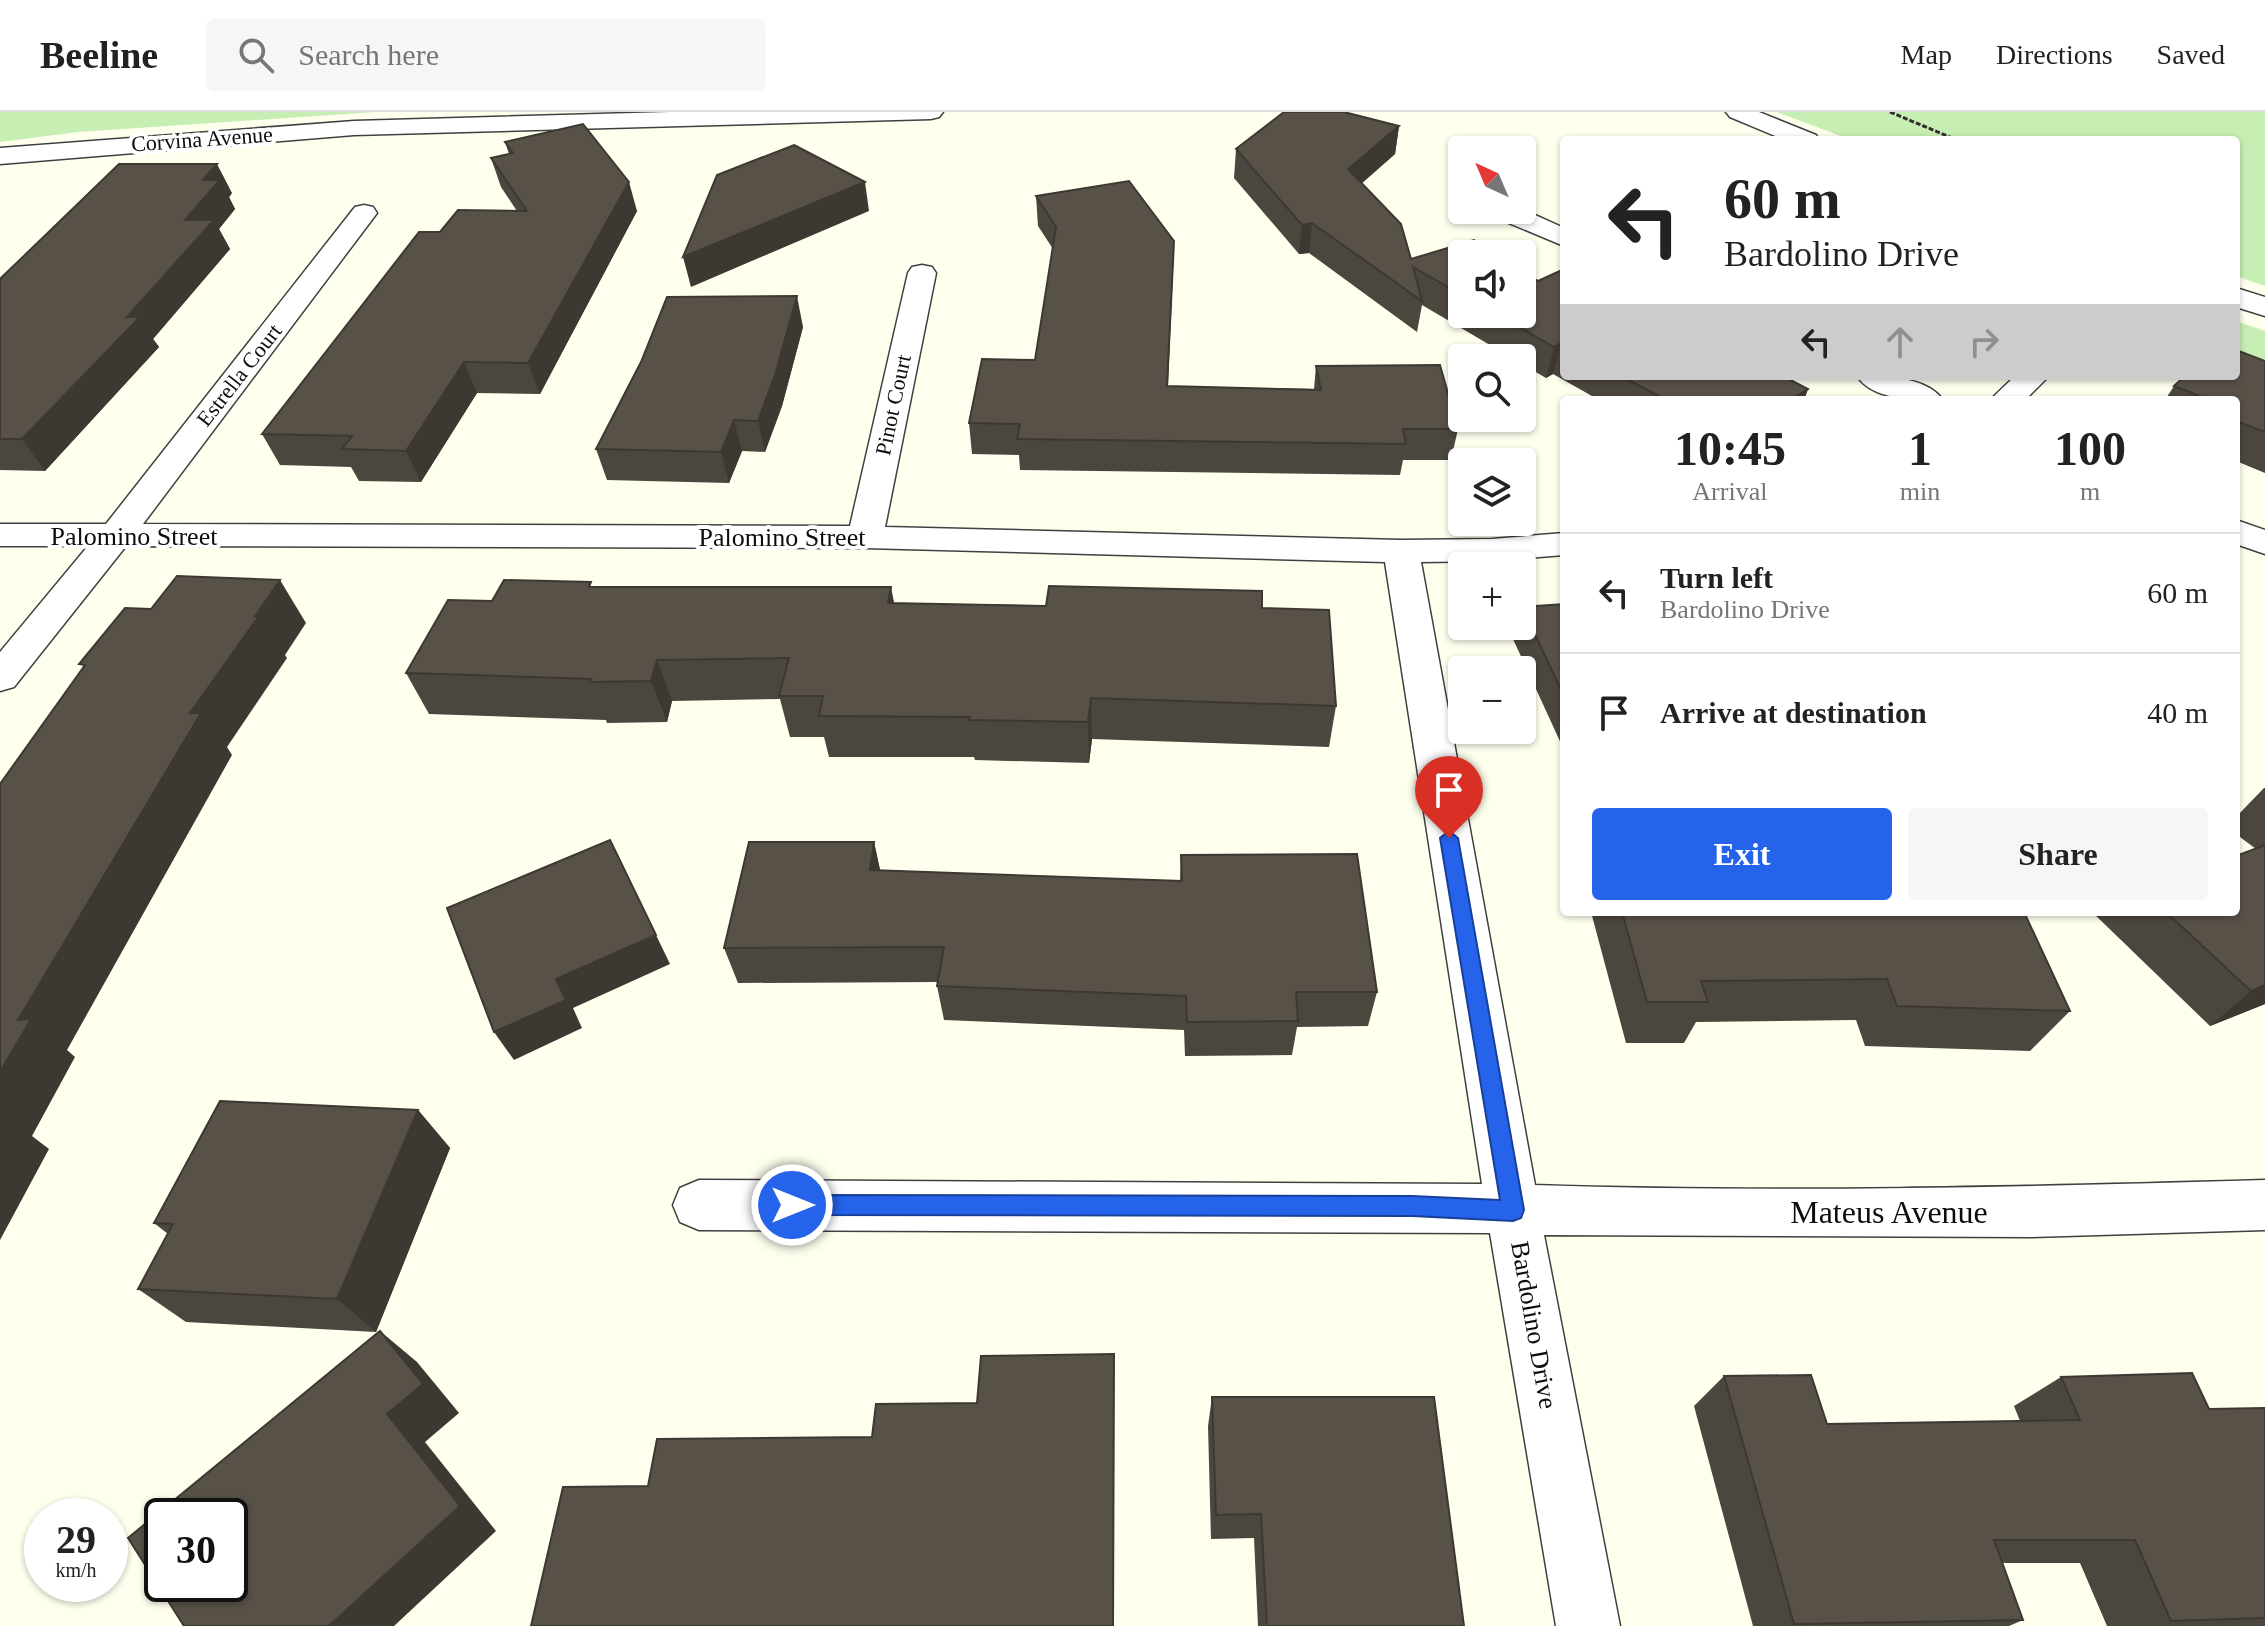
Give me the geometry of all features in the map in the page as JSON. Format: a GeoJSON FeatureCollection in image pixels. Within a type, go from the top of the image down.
{"type":"FeatureCollection","features":[{"type":"Feature","properties":{"kind":"street","name":"Corvina Avenue"},"geometry":{"type":"LineString","coordinates":[[0,156],[354,128],[931,112]]}},
{"type":"Feature","properties":{"kind":"street"},"geometry":{"type":"LineString","coordinates":[[1738,112],[1797,136]]}},
{"type":"Feature","properties":{"kind":"street","name":"Estrella Court"},"geometry":{"type":"LineString","coordinates":[[0,678],[114,538],[364,213]]}},
{"type":"Feature","properties":{"kind":"street"},"geometry":{"type":"LineString","coordinates":[[1532,224],[1560,236]]}},
{"type":"Feature","properties":{"kind":"street","name":"Pinot Court"},"geometry":{"type":"LineString","coordinates":[[865,537],[922,273]]}},
{"type":"Feature","properties":{"kind":"street"},"geometry":{"type":"LineString","coordinates":[[2240,298],[2265,307]]}},
{"type":"Feature","properties":{"kind":"street"},"geometry":{"type":"LineString","coordinates":[[1881,380],[1918,396]]}},
{"type":"Feature","properties":{"kind":"street"},"geometry":{"type":"LineString","coordinates":[[2011,396],[2029,380]]}},
{"type":"Feature","properties":{"kind":"street"},"geometry":{"type":"LineString","coordinates":[[2240,533],[2265,543]]}},
{"type":"Feature","properties":{"kind":"street","name":"Palomino Street"},"geometry":{"type":"LineString","coordinates":[[0,535],[114,538],[865,537],[1401,551],[1492,550],[1560,544]]}},
{"type":"Feature","properties":{"kind":"street","name":"Bardolino Drive"},"geometry":{"type":"LineString","coordinates":[[1401,551],[1513,1210],[1588,1626]]}},
{"type":"Feature","properties":{"kind":"street","name":"Mateus Avenue"},"geometry":{"type":"LineString","coordinates":[[699,1205],[1396,1206],[1513,1210],[2032,1212],[2265,1205]]}},
{"type":"Feature","properties":{"kind":"path"},"geometry":{"type":"LineString","coordinates":[[1890,112],[1947,136]]}},
{"type":"Feature","properties":{"kind":"green space"},"geometry":{"type":"Polygon","coordinates":[[[0,112],[375,112],[78,132],[0,142],[0,112]]]}},
{"type":"Feature","properties":{"kind":"green space"},"geometry":{"type":"Polygon","coordinates":[[[1777,112],[2265,112],[2265,286],[2240,277],[2240,136],[1840,136],[1777,112]]]}},
{"type":"Feature","properties":{"kind":"green space"},"geometry":{"type":"Polygon","coordinates":[[[2240,322],[2265,331],[2265,361],[2240,352],[2240,322]]]}},
{"type":"Feature","properties":{"kind":"building"},"geometry":{"type":"Polygon","coordinates":[[[1284,112],[1344,112],[1399,126],[1348,169],[1401,224],[1411,259],[1448,248],[1448,287],[1413,267],[1422,301],[1312,223],[1302,225],[1236,149],[1284,112]]]}},
{"type":"Feature","properties":{"kind":"building"},"geometry":{"type":"Polygon","coordinates":[[[583,124],[629,182],[528,363],[464,362],[406,451],[342,449],[352,436],[262,434],[419,232],[440,232],[458,210],[527,211],[491,158],[513,153],[505,142],[583,124]]]}},
{"type":"Feature","properties":{"kind":"building"},"geometry":{"type":"Polygon","coordinates":[[[794,145],[865,182],[683,257],[717,175],[794,145]]]}},
{"type":"Feature","properties":{"kind":"building"},"geometry":{"type":"Polygon","coordinates":[[[119,164],[217,164],[203,180],[220,180],[185,220],[214,220],[127,317],[140,317],[22,439],[0,439],[0,279],[119,164]]]}},
{"type":"Feature","properties":{"kind":"building"},"geometry":{"type":"Polygon","coordinates":[[[1129,181],[1174,241],[1167,386],[1321,390],[1316,366],[1440,365],[1448,393],[1448,429],[1403,429],[1406,444],[1017,439],[1020,424],[969,423],[982,359],[1035,360],[1056,227],[1036,196],[1129,181]]]}},
{"type":"Feature","properties":{"kind":"building"},"geometry":{"type":"Polygon","coordinates":[[[1560,271],[1560,344],[1554,347],[1521,328],[1536,328],[1536,280],[1560,271]]]}},
{"type":"Feature","properties":{"kind":"building"},"geometry":{"type":"Polygon","coordinates":[[[797,296],[775,375],[758,421],[734,420],[721,452],[596,449],[641,362],[667,297],[797,296]]]}},
{"type":"Feature","properties":{"kind":"building"},"geometry":{"type":"Polygon","coordinates":[[[2240,352],[2265,361],[2265,432],[2240,423],[2240,396],[2200,396],[2174,386],[2181,380],[2240,380],[2240,352]]]}},
{"type":"Feature","properties":{"kind":"building"},"geometry":{"type":"Polygon","coordinates":[[[1628,380],[1791,380],[1808,389],[1797,396],[1658,396],[1628,380]]]}},
{"type":"Feature","properties":{"kind":"building"},"geometry":{"type":"Polygon","coordinates":[[[177,576],[280,580],[255,616],[259,616],[190,713],[201,713],[18,1020],[31,1019],[0,1072],[0,784],[85,665],[79,664],[125,608],[151,609],[177,576]]]}},
{"type":"Feature","properties":{"kind":"building"},"geometry":{"type":"Polygon","coordinates":[[[504,580],[591,582],[589,587],[891,587],[888,603],[1046,606],[1049,586],[1262,591],[1262,608],[1329,610],[1336,706],[1091,698],[1088,722],[819,716],[823,696],[779,696],[789,658],[657,660],[651,681],[590,682],[591,679],[406,673],[448,600],[492,601],[504,580]]]}},
{"type":"Feature","properties":{"kind":"building"},"geometry":{"type":"Polygon","coordinates":[[[1560,604],[1560,688],[1536,637],[1536,606],[1560,604]]]}},
{"type":"Feature","properties":{"kind":"building"},"geometry":{"type":"Polygon","coordinates":[[[610,840],[656,935],[556,979],[566,1000],[494,1032],[447,908],[610,840]]]}},
{"type":"Feature","properties":{"kind":"building"},"geometry":{"type":"Polygon","coordinates":[[[749,842],[874,842],[870,870],[1182,881],[1181,855],[1357,854],[1377,992],[1296,992],[1298,1021],[1187,1022],[1186,996],[937,986],[944,947],[724,948],[749,842]]]}},
{"type":"Feature","properties":{"kind":"building"},"geometry":{"type":"Polygon","coordinates":[[[2265,845],[2265,985],[2251,991],[2170,916],[2240,916],[2240,854],[2265,845]]]}},
{"type":"Feature","properties":{"kind":"building"},"geometry":{"type":"Polygon","coordinates":[[[1623,916],[2026,916],[2070,1011],[1897,1006],[1887,979],[1701,981],[1708,1002],[1647,1002],[1623,916]]]}},
{"type":"Feature","properties":{"kind":"building"},"geometry":{"type":"Polygon","coordinates":[[[220,1101],[418,1110],[337,1299],[138,1289],[173,1224],[154,1223],[220,1101]]]}},
{"type":"Feature","properties":{"kind":"building"},"geometry":{"type":"Polygon","coordinates":[[[380,1331],[423,1384],[387,1414],[460,1506],[329,1626],[184,1626],[169,1602],[248,1602],[248,1498],[177,1498],[380,1331]]]}},
{"type":"Feature","properties":{"kind":"building"},"geometry":{"type":"Polygon","coordinates":[[[1114,1354],[1113,1626],[531,1626],[563,1487],[648,1486],[657,1439],[872,1437],[876,1404],[977,1403],[981,1356],[1114,1354]]]}},
{"type":"Feature","properties":{"kind":"building"},"geometry":{"type":"Polygon","coordinates":[[[2192,1373],[2209,1409],[2265,1408],[2265,1618],[2171,1621],[2135,1540],[1994,1540],[2023,1620],[1794,1624],[1724,1376],[1811,1375],[1827,1424],[2080,1420],[2061,1377],[2192,1373]]]}},
{"type":"Feature","properties":{"kind":"building"},"geometry":{"type":"Polygon","coordinates":[[[1212,1397],[1434,1397],[1464,1626],[1267,1626],[1261,1514],[1216,1515],[1212,1397]]]}},
{"type":"Feature","properties":{"kind":"building"},"geometry":{"type":"Polygon","coordinates":[[[144,1525],[144,1563],[128,1538],[144,1525]]]}},
{"type":"Feature","properties":{"kind":"route"},"geometry":{"type":"LineString","coordinates":[[792,1205],[1412,1206],[1513,1210],[1449,838]]}}]}
